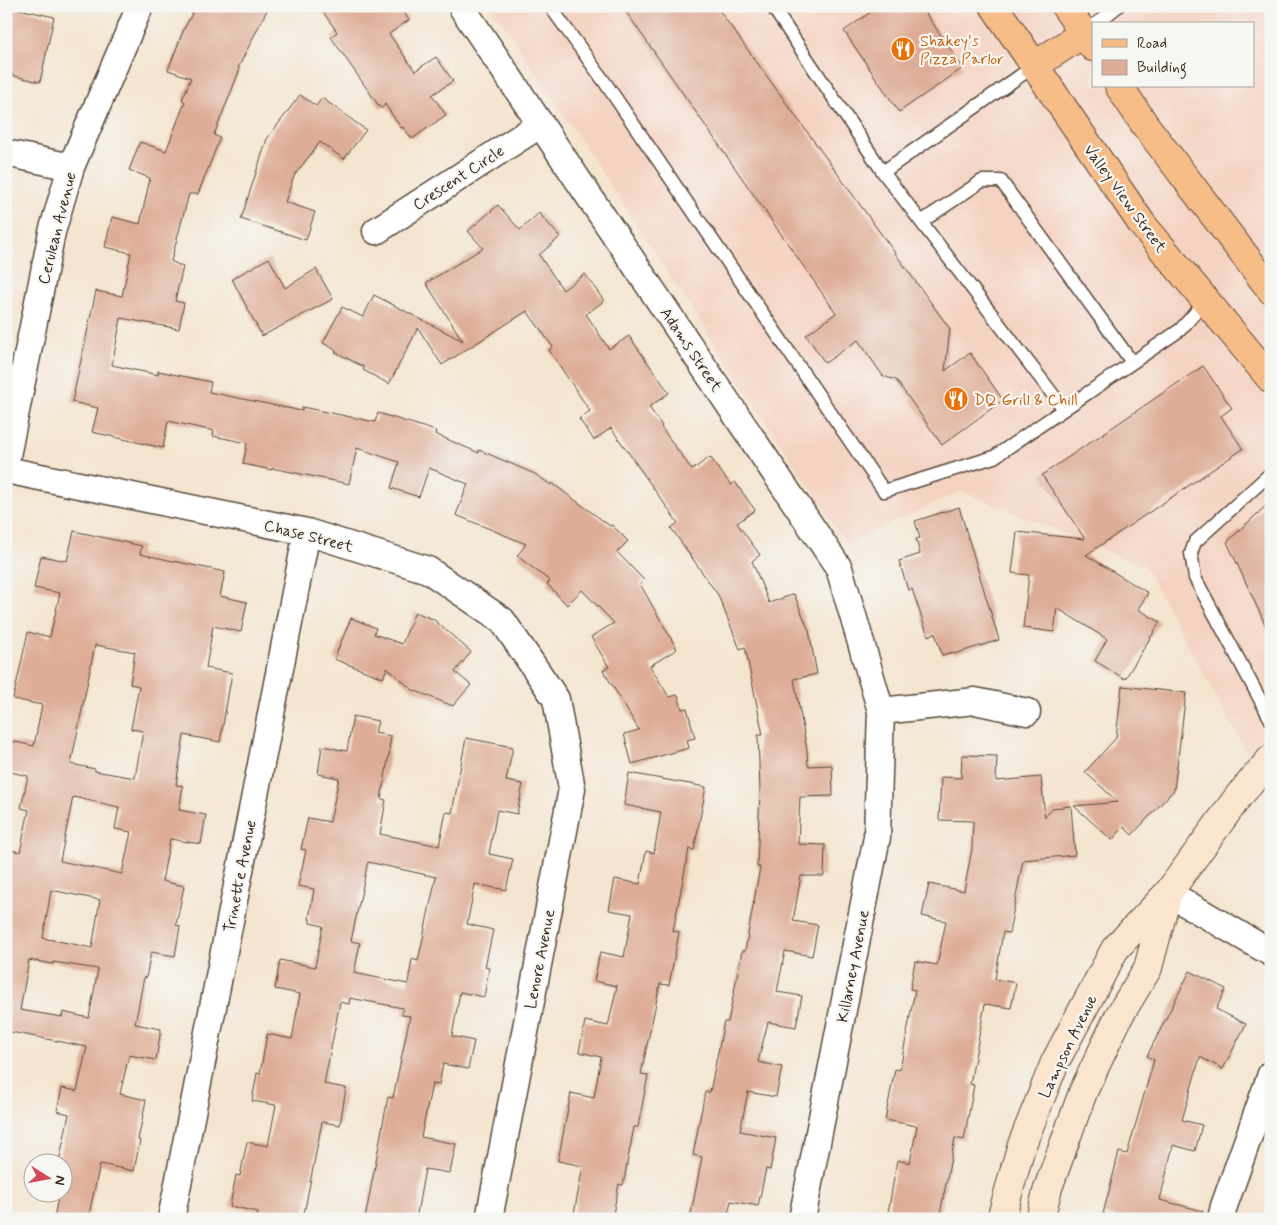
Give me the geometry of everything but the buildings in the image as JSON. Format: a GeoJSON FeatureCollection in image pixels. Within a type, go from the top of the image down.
{"type":"FeatureCollection","features":[{"type":"Feature","properties":{"kind":"main road","name":"Valley View Street"},"geometry":{"type":"LineString","coordinates":[[994,6],[1142,224],[1271,379]]}},
{"type":"Feature","properties":{"kind":"main road"},"geometry":{"type":"LineString","coordinates":[[1034,66],[1092,33],[1065,6]]}},
{"type":"Feature","properties":{"kind":"main road"},"geometry":{"type":"LineString","coordinates":[[1120,88],[1150,132],[1271,290]]}},
{"type":"Feature","properties":{"kind":"main road","name":"Lampson Avenue"},"geometry":{"type":"LineString","coordinates":[[1001,1219],[1021,1147],[1055,1062],[1115,949],[1168,893],[1238,797],[1271,759]]}},
{"type":"Feature","properties":{"kind":"main road","name":"Lampson Avenue"},"geometry":{"type":"LineString","coordinates":[[1040,1219],[1048,1188],[1083,1092],[1119,1016],[1148,968],[1168,893]]}},
{"type":"Feature","properties":{"kind":"street","name":"Cerulean Avenue"},"geometry":{"type":"LineString","coordinates":[[6,462],[52,232],[71,167],[140,6]]}},
{"type":"Feature","properties":{"kind":"street","name":"Adams Street"},"geometry":{"type":"LineString","coordinates":[[461,6],[839,568],[881,711]]}},
{"type":"Feature","properties":{"kind":"street","name":"Crescent Circle"},"geometry":{"type":"LineString","coordinates":[[376,231],[541,124]]}},
{"type":"Feature","properties":{"kind":"street"},"geometry":{"type":"LineString","coordinates":[[6,153],[71,167]]}},
{"type":"Feature","properties":{"kind":"street","name":"Chase Street"},"geometry":{"type":"LineString","coordinates":[[6,470],[307,532],[428,570],[502,620],[556,699]]}},
{"type":"Feature","properties":{"kind":"street","name":"Trinette Avenue"},"geometry":{"type":"LineString","coordinates":[[171,1219],[307,532]]}},
{"type":"Feature","properties":{"kind":"street","name":"Lenore Avenue"},"geometry":{"type":"LineString","coordinates":[[489,1219],[572,789],[556,699]]}},
{"type":"Feature","properties":{"kind":"street"},"geometry":{"type":"LineString","coordinates":[[881,711],[975,701],[1027,712]]}},
{"type":"Feature","properties":{"kind":"street","name":"Killarney Avenue"},"geometry":{"type":"LineString","coordinates":[[802,1219],[877,837],[881,711]]}},
{"type":"Feature","properties":{"kind":"street"},"geometry":{"type":"LineString","coordinates":[[1168,893],[1271,953]]}},
{"type":"Feature","properties":{"kind":"street"},"geometry":{"type":"LineString","coordinates":[[1221,1219],[1271,1074]]}},
{"type":"Feature","properties":{"kind":"lane"},"geometry":{"type":"LineString","coordinates":[[550,6],[606,84],[884,491],[994,457],[1180,330],[1205,302]]}},
{"type":"Feature","properties":{"kind":"lane"},"geometry":{"type":"LineString","coordinates":[[1103,22],[1118,6]]}},
{"type":"Feature","properties":{"kind":"lane"},"geometry":{"type":"LineString","coordinates":[[779,9],[883,172],[1064,410]]}},
{"type":"Feature","properties":{"kind":"lane"},"geometry":{"type":"LineString","coordinates":[[883,172],[1034,66]]}},
{"type":"Feature","properties":{"kind":"lane"},"geometry":{"type":"LineString","coordinates":[[921,222],[982,181],[1000,181],[1132,362]]}},
{"type":"Feature","properties":{"kind":"lane"},"geometry":{"type":"LineString","coordinates":[[1271,473],[1195,542],[1191,553],[1195,578],[1271,720]]}},
{"type":"Feature","properties":{"kind":"shaded area"},"geometry":{"type":"Polygon","coordinates":[[[492,6],[1271,6],[1271,764],[1245,750],[1145,567],[961,491],[847,544],[492,6]]]}},
{"type":"Feature","properties":{"kind":"place","name":"Shakey's Pizza Parlor"},"geometry":{"type":"Point","coordinates":[903,49]}},
{"type":"Feature","properties":{"kind":"place","name":"DQ Grill & Chill"},"geometry":{"type":"Point","coordinates":[956,399]}}]}
